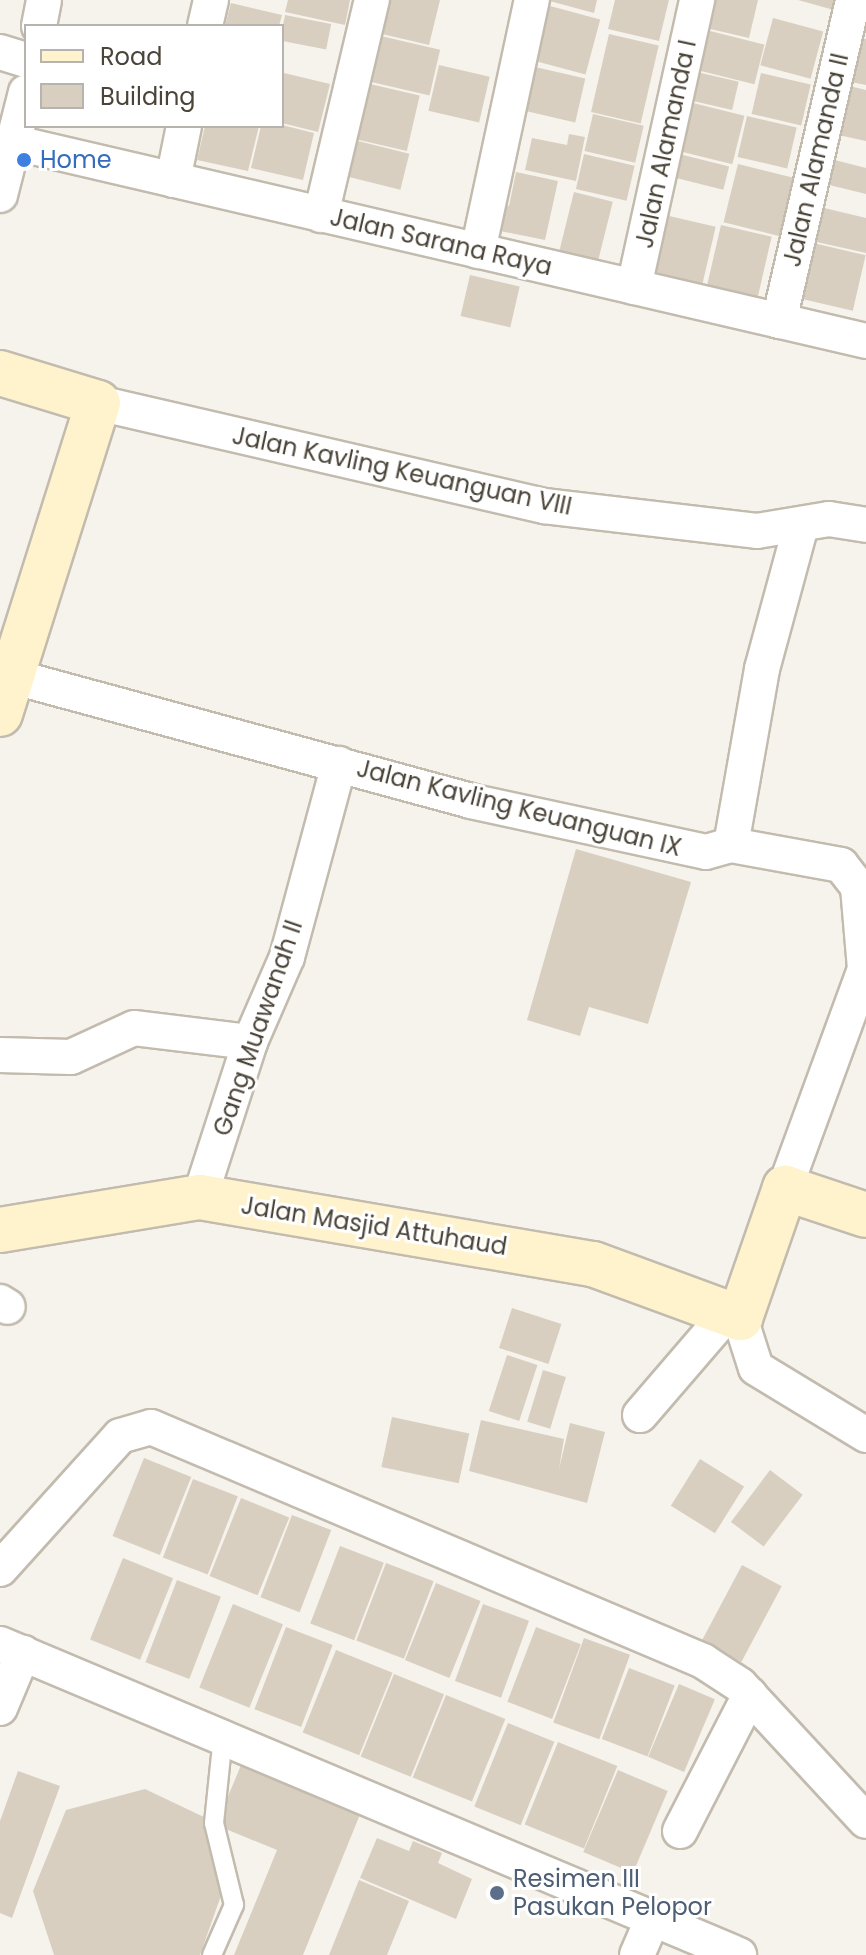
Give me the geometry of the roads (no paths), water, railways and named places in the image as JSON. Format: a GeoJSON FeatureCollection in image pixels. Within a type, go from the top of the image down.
{"type":"FeatureCollection","features":[{"type":"Feature","properties":{"kind":"street"},"geometry":{"type":"LineString","coordinates":[[39,24],[44,0]]}},
{"type":"Feature","properties":{"kind":"street"},"geometry":{"type":"LineString","coordinates":[[205,24],[211,0]]}},
{"type":"Feature","properties":{"kind":"street"},"geometry":{"type":"LineString","coordinates":[[321,215],[372,0]]}},
{"type":"Feature","properties":{"kind":"street"},"geometry":{"type":"LineString","coordinates":[[478,251],[532,0]]}},
{"type":"Feature","properties":{"kind":"street","name":"Jalan Alamanda I"},"geometry":{"type":"LineString","coordinates":[[634,287],[697,0]]}},
{"type":"Feature","properties":{"kind":"street","name":"Jalan Alamanda II"},"geometry":{"type":"LineString","coordinates":[[779,321],[853,0]]}},
{"type":"Feature","properties":{"kind":"street"},"geometry":{"type":"LineString","coordinates":[[0,52],[24,59]]}},
{"type":"Feature","properties":{"kind":"street"},"geometry":{"type":"LineString","coordinates":[[0,195],[16,143],[24,102]]}},
{"type":"Feature","properties":{"kind":"street"},"geometry":{"type":"LineString","coordinates":[[173,180],[184,128]]}},
{"type":"Feature","properties":{"kind":"street","name":"Jalan Sarana Raya"},"geometry":{"type":"LineString","coordinates":[[16,143],[866,341]]}},
{"type":"Feature","properties":{"kind":"street"},"geometry":{"type":"LineString","coordinates":[[0,373],[98,403],[4,688]]}},
{"type":"Feature","properties":{"kind":"street","name":"Jalan Kavling Keuanguan VIII"},"geometry":{"type":"LineString","coordinates":[[98,403],[544,506],[757,531],[800,529],[829,519],[866,525]]}},
{"type":"Feature","properties":{"kind":"street"},"geometry":{"type":"LineString","coordinates":[[731,845],[762,669],[800,529]]}},
{"type":"Feature","properties":{"kind":"street","name":"Jalan Kavling Keuanguan IX"},"geometry":{"type":"LineString","coordinates":[[4,688],[706,852],[731,845],[841,865],[852,874],[866,969],[734,1316]]}},
{"type":"Feature","properties":{"kind":"street","name":"Gang Muawanah II"},"geometry":{"type":"LineString","coordinates":[[200,1197],[250,1042],[287,957],[339,764]]}},
{"type":"Feature","properties":{"kind":"street"},"geometry":{"type":"LineString","coordinates":[[0,1055],[71,1057],[134,1028],[250,1042]]}},
{"type":"Feature","properties":{"kind":"street"},"geometry":{"type":"LineString","coordinates":[[785,1188],[866,1215]]}},
{"type":"Feature","properties":{"kind":"street","name":"Jalan Masjid Attuhaud"},"geometry":{"type":"LineString","coordinates":[[0,1230],[200,1197],[593,1264],[734,1316]]}},
{"type":"Feature","properties":{"kind":"street"},"geometry":{"type":"LineString","coordinates":[[640,1415],[734,1316],[756,1368],[866,1435]]}},
{"type":"Feature","properties":{"kind":"street"},"geometry":{"type":"LineString","coordinates":[[0,1569],[120,1436],[151,1427],[703,1661],[750,1695],[866,1821]]}},
{"type":"Feature","properties":{"kind":"street"},"geometry":{"type":"LineString","coordinates":[[0,1708],[12,1648],[739,1955]]}},
{"type":"Feature","properties":{"kind":"street"},"geometry":{"type":"LineString","coordinates":[[680,1831],[750,1695]]}},
{"type":"Feature","properties":{"kind":"street"},"geometry":{"type":"LineString","coordinates":[[637,1955],[653,1918]]}},
{"type":"Feature","properties":{"kind":"lane"},"geometry":{"type":"LineString","coordinates":[[212,1955],[234,1905],[214,1823],[223,1736]]}},
{"type":"Feature","properties":{"kind":"place","name":"Home"},"geometry":{"type":"Point","coordinates":[24,160]}},
{"type":"Feature","properties":{"kind":"place","name":"Resimen III Pasukan Pelopor"},"geometry":{"type":"Point","coordinates":[497,1893]}}]}
